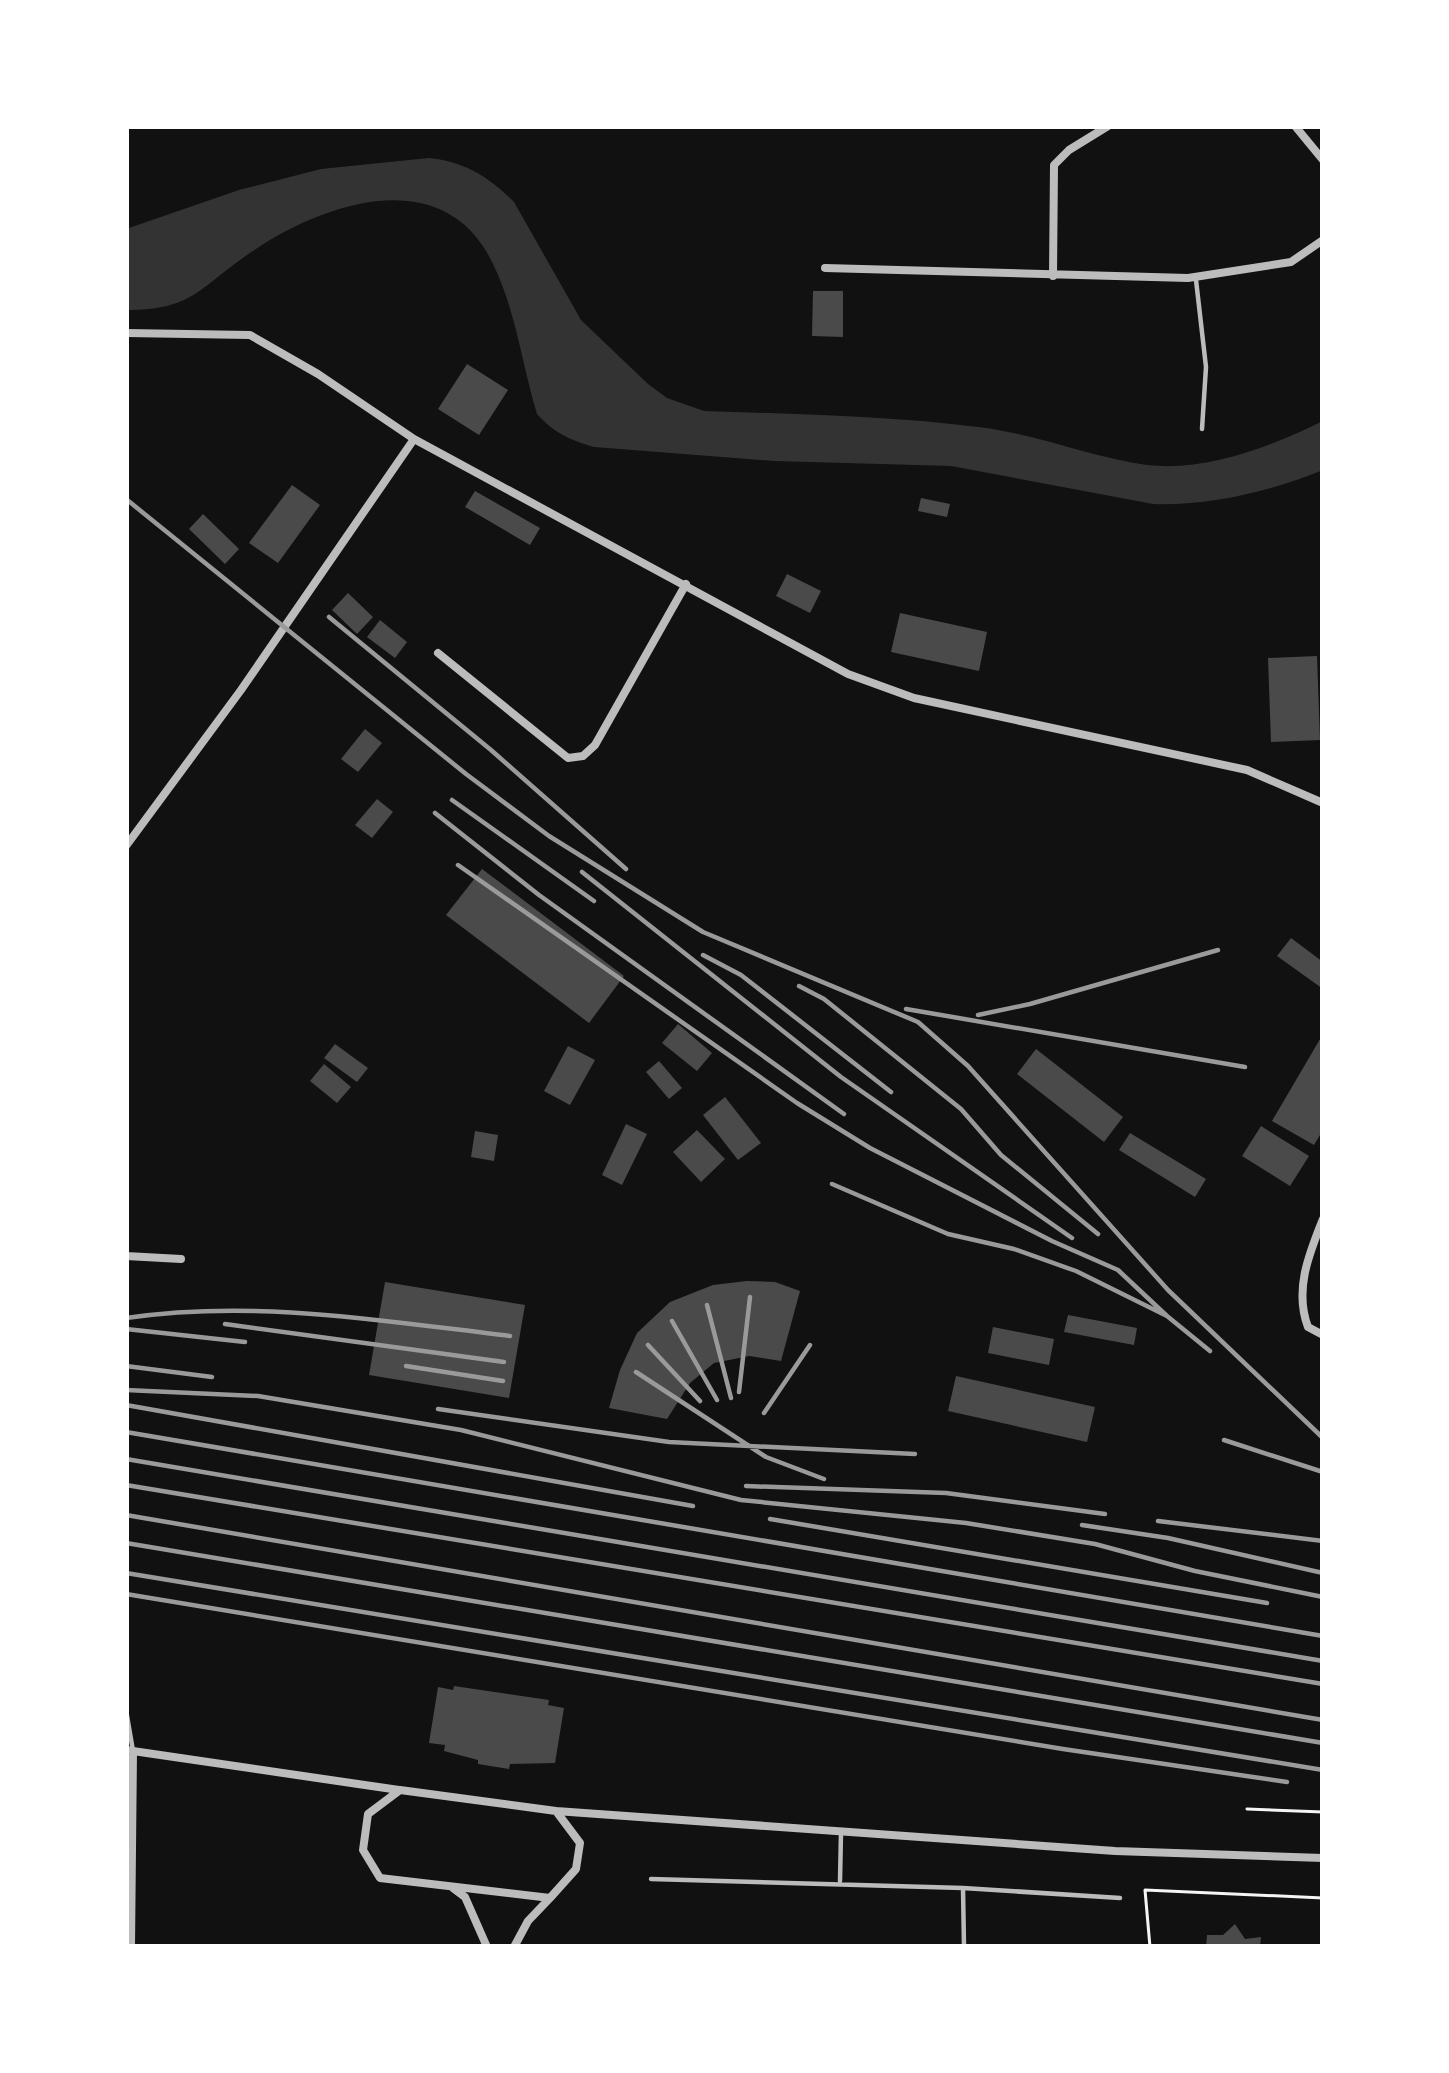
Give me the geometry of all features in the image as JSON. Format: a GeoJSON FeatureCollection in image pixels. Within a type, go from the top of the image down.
{"type":"FeatureCollection","features":[{"type":"Feature","properties":{"kind":"street"},"geometry":{"type":"LineString","coordinates":[[1053,276],[1054,165],[1108,126]]}},
{"type":"Feature","properties":{"kind":"street"},"geometry":{"type":"LineString","coordinates":[[1295,126],[1323,160]]}},
{"type":"Feature","properties":{"kind":"street"},"geometry":{"type":"LineString","coordinates":[[825,268],[1196,277],[1291,262],[1323,240]]}},
{"type":"Feature","properties":{"kind":"street"},"geometry":{"type":"LineString","coordinates":[[126,333],[250,335],[414,439],[848,674],[914,698],[1246,770],[1323,803]]}},
{"type":"Feature","properties":{"kind":"street"},"geometry":{"type":"LineString","coordinates":[[126,846],[241,690],[414,439]]}},
{"type":"Feature","properties":{"kind":"street"},"geometry":{"type":"LineString","coordinates":[[438,653],[568,758],[583,756],[595,746],[686,584]]}},
{"type":"Feature","properties":{"kind":"street"},"geometry":{"type":"LineString","coordinates":[[1323,1219],[1309,1254],[1299,1305],[1308,1327],[1323,1335]]}},
{"type":"Feature","properties":{"kind":"street"},"geometry":{"type":"LineString","coordinates":[[126,1256],[181,1259]]}},
{"type":"Feature","properties":{"kind":"street"},"geometry":{"type":"LineString","coordinates":[[131,1947],[130,1750],[556,1811],[1115,1851],[1323,1858]]}},
{"type":"Feature","properties":{"kind":"street"},"geometry":{"type":"LineString","coordinates":[[400,1790],[368,1814],[363,1850],[380,1878],[550,1898]]}},
{"type":"Feature","properties":{"kind":"street"},"geometry":{"type":"LineString","coordinates":[[514,1947],[528,1922],[576,1869],[580,1843],[556,1811]]}},
{"type":"Feature","properties":{"kind":"street"},"geometry":{"type":"LineString","coordinates":[[452,1887],[465,1898],[487,1947]]}},
{"type":"Feature","properties":{"kind":"lane"},"geometry":{"type":"LineString","coordinates":[[1196,277],[1206,367],[1202,429]]}},
{"type":"Feature","properties":{"kind":"lane"},"geometry":{"type":"LineString","coordinates":[[126,1710],[130,1750]]}},
{"type":"Feature","properties":{"kind":"lane"},"geometry":{"type":"LineString","coordinates":[[840,1884],[841,1833]]}},
{"type":"Feature","properties":{"kind":"lane"},"geometry":{"type":"LineString","coordinates":[[651,1879],[963,1888],[1120,1898]]}},
{"type":"Feature","properties":{"kind":"lane"},"geometry":{"type":"LineString","coordinates":[[963,1888],[964,1947]]}},
{"type":"Feature","properties":{"kind":"path"},"geometry":{"type":"LineString","coordinates":[[1247,1809],[1323,1811]]}},
{"type":"Feature","properties":{"kind":"path"},"geometry":{"type":"LineString","coordinates":[[1150,1947],[1145,1890],[1323,1898]]}},
{"type":"Feature","properties":{"kind":"shaded area"},"geometry":{"type":"Polygon","coordinates":[[[429,158],[465,167],[514,202],[581,320],[648,384],[667,398],[704,411],[978,427],[1127,462],[1169,466],[1238,455],[1323,421],[1323,470],[1240,496],[1153,504],[951,466],[775,461],[577,442],[537,414],[513,319],[493,264],[471,232],[444,211],[413,202],[379,201],[310,220],[277,236],[180,302],[126,310],[126,229],[239,190],[321,169],[429,158]]]}},
{"type":"Feature","properties":{"kind":"building"},"geometry":{"type":"Polygon","coordinates":[[[813,291],[843,291],[843,337],[812,336],[813,291]]]}},
{"type":"Feature","properties":{"kind":"building"},"geometry":{"type":"Polygon","coordinates":[[[467,364],[508,390],[479,435],[438,409],[467,364]]]}},
{"type":"Feature","properties":{"kind":"building"},"geometry":{"type":"Polygon","coordinates":[[[292,485],[320,505],[278,563],[249,543],[292,485]]]}},
{"type":"Feature","properties":{"kind":"building"},"geometry":{"type":"Polygon","coordinates":[[[475,491],[540,528],[530,545],[465,507],[475,491]]]}},
{"type":"Feature","properties":{"kind":"building"},"geometry":{"type":"Polygon","coordinates":[[[921,498],[950,504],[947,517],[918,511],[921,498]]]}},
{"type":"Feature","properties":{"kind":"building"},"geometry":{"type":"Polygon","coordinates":[[[203,514],[239,549],[225,564],[189,529],[203,514]]]}},
{"type":"Feature","properties":{"kind":"building"},"geometry":{"type":"Polygon","coordinates":[[[787,574],[821,591],[810,613],[776,596],[787,574]]]}},
{"type":"Feature","properties":{"kind":"building"},"geometry":{"type":"Polygon","coordinates":[[[348,593],[373,617],[357,634],[332,610],[348,593]]]}},
{"type":"Feature","properties":{"kind":"building"},"geometry":{"type":"Polygon","coordinates":[[[900,613],[987,632],[979,671],[891,652],[900,613]]]}},
{"type":"Feature","properties":{"kind":"building"},"geometry":{"type":"Polygon","coordinates":[[[380,620],[407,642],[395,658],[367,637],[380,620]]]}},
{"type":"Feature","properties":{"kind":"building"},"geometry":{"type":"Polygon","coordinates":[[[1317,656],[1320,740],[1271,742],[1268,658],[1317,656]]]}},
{"type":"Feature","properties":{"kind":"building"},"geometry":{"type":"Polygon","coordinates":[[[365,729],[382,743],[358,772],[341,759],[365,729]]]}},
{"type":"Feature","properties":{"kind":"building"},"geometry":{"type":"Polygon","coordinates":[[[377,799],[393,812],[372,838],[355,825],[377,799]]]}},
{"type":"Feature","properties":{"kind":"building"},"geometry":{"type":"Polygon","coordinates":[[[482,869],[624,976],[589,1023],[446,915],[482,869]]]}},
{"type":"Feature","properties":{"kind":"building"},"geometry":{"type":"Polygon","coordinates":[[[1291,938],[1323,962],[1323,989],[1277,956],[1291,938]]]}},
{"type":"Feature","properties":{"kind":"building"},"geometry":{"type":"Polygon","coordinates":[[[678,1024],[712,1053],[697,1071],[662,1043],[678,1024]]]}},
{"type":"Feature","properties":{"kind":"building"},"geometry":{"type":"Polygon","coordinates":[[[1323,1034],[1323,1130],[1314,1145],[1272,1121],[1323,1034]]]}},
{"type":"Feature","properties":{"kind":"building"},"geometry":{"type":"Polygon","coordinates":[[[335,1044],[368,1068],[357,1082],[324,1058],[335,1044]]]}},
{"type":"Feature","properties":{"kind":"building"},"geometry":{"type":"Polygon","coordinates":[[[568,1046],[595,1060],[570,1105],[544,1091],[568,1046]]]}},
{"type":"Feature","properties":{"kind":"building"},"geometry":{"type":"Polygon","coordinates":[[[1036,1049],[1123,1117],[1104,1142],[1017,1074],[1036,1049]]]}},
{"type":"Feature","properties":{"kind":"building"},"geometry":{"type":"Polygon","coordinates":[[[659,1061],[682,1088],[669,1099],[646,1072],[659,1061]]]}},
{"type":"Feature","properties":{"kind":"building"},"geometry":{"type":"Polygon","coordinates":[[[324,1064],[351,1087],[337,1103],[310,1081],[324,1064]]]}},
{"type":"Feature","properties":{"kind":"building"},"geometry":{"type":"Polygon","coordinates":[[[725,1097],[761,1143],[738,1160],[703,1115],[725,1097]]]}},
{"type":"Feature","properties":{"kind":"building"},"geometry":{"type":"Polygon","coordinates":[[[626,1124],[647,1134],[622,1185],[602,1175],[626,1124]]]}},
{"type":"Feature","properties":{"kind":"building"},"geometry":{"type":"Polygon","coordinates":[[[1261,1126],[1309,1156],[1290,1186],[1242,1156],[1261,1126]]]}},
{"type":"Feature","properties":{"kind":"building"},"geometry":{"type":"Polygon","coordinates":[[[697,1130],[725,1159],[701,1182],[673,1152],[697,1130]]]}},
{"type":"Feature","properties":{"kind":"building"},"geometry":{"type":"Polygon","coordinates":[[[475,1131],[498,1135],[494,1161],[471,1157],[475,1131]]]}},
{"type":"Feature","properties":{"kind":"building"},"geometry":{"type":"Polygon","coordinates":[[[1130,1133],[1206,1179],[1195,1197],[1119,1150],[1130,1133]]]}},
{"type":"Feature","properties":{"kind":"building"},"geometry":{"type":"Polygon","coordinates":[[[385,1282],[525,1305],[509,1398],[369,1375],[385,1282]]]}},
{"type":"Feature","properties":{"kind":"building"},"geometry":{"type":"Polygon","coordinates":[[[775,1282],[800,1291],[781,1361],[749,1356],[714,1363],[690,1383],[667,1419],[609,1408],[637,1333],[670,1302],[713,1285],[775,1282]]]}},
{"type":"Feature","properties":{"kind":"building"},"geometry":{"type":"Polygon","coordinates":[[[1068,1315],[1137,1328],[1134,1345],[1064,1332],[1068,1315]]]}},
{"type":"Feature","properties":{"kind":"building"},"geometry":{"type":"Polygon","coordinates":[[[993,1327],[1054,1339],[1049,1365],[988,1353],[993,1327]]]}},
{"type":"Feature","properties":{"kind":"building"},"geometry":{"type":"Polygon","coordinates":[[[956,1376],[1095,1407],[1087,1442],[948,1411],[956,1376]]]}},
{"type":"Feature","properties":{"kind":"building"},"geometry":{"type":"Polygon","coordinates":[[[454,1686],[549,1700],[548,1705],[564,1708],[555,1763],[510,1764],[509,1769],[478,1764],[478,1760],[444,1751],[445,1745],[429,1743],[438,1687],[453,1690],[454,1686]]]}},
{"type":"Feature","properties":{"kind":"building"},"geometry":{"type":"Polygon","coordinates":[[[1235,1924],[1245,1939],[1261,1937],[1260,1947],[1206,1947],[1207,1935],[1223,1935],[1235,1924]]]}},
{"type":"Feature","properties":{"kind":"railway"},"geometry":{"type":"LineString","coordinates":[[126,499],[549,836],[703,932],[918,1022],[968,1066],[1168,1290],[1323,1438]]}},
{"type":"Feature","properties":{"kind":"railway"},"geometry":{"type":"LineString","coordinates":[[329,617],[626,869]]}},
{"type":"Feature","properties":{"kind":"railway"},"geometry":{"type":"LineString","coordinates":[[452,800],[594,901]]}},
{"type":"Feature","properties":{"kind":"railway"},"geometry":{"type":"LineString","coordinates":[[435,813],[539,895],[844,1114]]}},
{"type":"Feature","properties":{"kind":"railway"},"geometry":{"type":"LineString","coordinates":[[458,865],[797,1103],[870,1148],[1118,1270],[1167,1316]]}},
{"type":"Feature","properties":{"kind":"railway"},"geometry":{"type":"LineString","coordinates":[[582,872],[841,1077],[1072,1238]]}},
{"type":"Feature","properties":{"kind":"railway"},"geometry":{"type":"LineString","coordinates":[[978,1015],[1218,950]]}},
{"type":"Feature","properties":{"kind":"railway"},"geometry":{"type":"LineString","coordinates":[[703,955],[741,975],[891,1092]]}},
{"type":"Feature","properties":{"kind":"railway"},"geometry":{"type":"LineString","coordinates":[[799,986],[824,999],[961,1109],[1001,1155],[1098,1234]]}},
{"type":"Feature","properties":{"kind":"railway"},"geometry":{"type":"LineString","coordinates":[[906,1009],[1245,1067]]}},
{"type":"Feature","properties":{"kind":"railway"},"geometry":{"type":"LineString","coordinates":[[832,1184],[948,1234],[1014,1249],[1076,1271],[1167,1316],[1210,1351]]}},
{"type":"Feature","properties":{"kind":"railway"},"geometry":{"type":"LineString","coordinates":[[739,1392],[750,1297]]}},
{"type":"Feature","properties":{"kind":"railway"},"geometry":{"type":"LineString","coordinates":[[707,1305],[731,1398]]}},
{"type":"Feature","properties":{"kind":"railway"},"geometry":{"type":"LineString","coordinates":[[126,1318],[270,1311],[510,1336]]}},
{"type":"Feature","properties":{"kind":"railway"},"geometry":{"type":"LineString","coordinates":[[672,1321],[717,1400]]}},
{"type":"Feature","properties":{"kind":"railway"},"geometry":{"type":"LineString","coordinates":[[225,1324],[504,1362]]}},
{"type":"Feature","properties":{"kind":"railway"},"geometry":{"type":"LineString","coordinates":[[126,1329],[245,1342]]}},
{"type":"Feature","properties":{"kind":"railway"},"geometry":{"type":"LineString","coordinates":[[648,1345],[700,1401]]}},
{"type":"Feature","properties":{"kind":"railway"},"geometry":{"type":"LineString","coordinates":[[764,1413],[810,1345]]}},
{"type":"Feature","properties":{"kind":"railway"},"geometry":{"type":"LineString","coordinates":[[126,1366],[212,1377]]}},
{"type":"Feature","properties":{"kind":"railway"},"geometry":{"type":"LineString","coordinates":[[406,1366],[503,1381]]}},
{"type":"Feature","properties":{"kind":"railway"},"geometry":{"type":"LineString","coordinates":[[636,1372],[766,1457],[824,1479]]}},
{"type":"Feature","properties":{"kind":"railway"},"geometry":{"type":"LineString","coordinates":[[126,1390],[258,1396],[461,1430],[741,1500],[966,1523],[1095,1544],[1195,1571],[1323,1597]]}},
{"type":"Feature","properties":{"kind":"railway"},"geometry":{"type":"LineString","coordinates":[[126,1405],[693,1506]]}},
{"type":"Feature","properties":{"kind":"railway"},"geometry":{"type":"LineString","coordinates":[[438,1409],[669,1442],[915,1454]]}},
{"type":"Feature","properties":{"kind":"railway"},"geometry":{"type":"LineString","coordinates":[[126,1432],[1323,1636]]}},
{"type":"Feature","properties":{"kind":"railway"},"geometry":{"type":"LineString","coordinates":[[1224,1440],[1323,1472]]}},
{"type":"Feature","properties":{"kind":"railway"},"geometry":{"type":"LineString","coordinates":[[126,1459],[1323,1661]]}},
{"type":"Feature","properties":{"kind":"railway"},"geometry":{"type":"LineString","coordinates":[[126,1485],[1323,1684]]}},
{"type":"Feature","properties":{"kind":"railway"},"geometry":{"type":"LineString","coordinates":[[746,1486],[946,1493],[1105,1514]]}},
{"type":"Feature","properties":{"kind":"railway"},"geometry":{"type":"LineString","coordinates":[[126,1515],[1323,1720]]}},
{"type":"Feature","properties":{"kind":"railway"},"geometry":{"type":"LineString","coordinates":[[770,1519],[1267,1603]]}},
{"type":"Feature","properties":{"kind":"railway"},"geometry":{"type":"LineString","coordinates":[[1158,1521],[1323,1541]]}},
{"type":"Feature","properties":{"kind":"railway"},"geometry":{"type":"LineString","coordinates":[[1082,1525],[1168,1538],[1323,1573]]}},
{"type":"Feature","properties":{"kind":"railway"},"geometry":{"type":"LineString","coordinates":[[126,1543],[1323,1743]]}},
{"type":"Feature","properties":{"kind":"railway"},"geometry":{"type":"LineString","coordinates":[[126,1573],[1323,1770]]}},
{"type":"Feature","properties":{"kind":"railway"},"geometry":{"type":"LineString","coordinates":[[126,1594],[1287,1782]]}}]}
